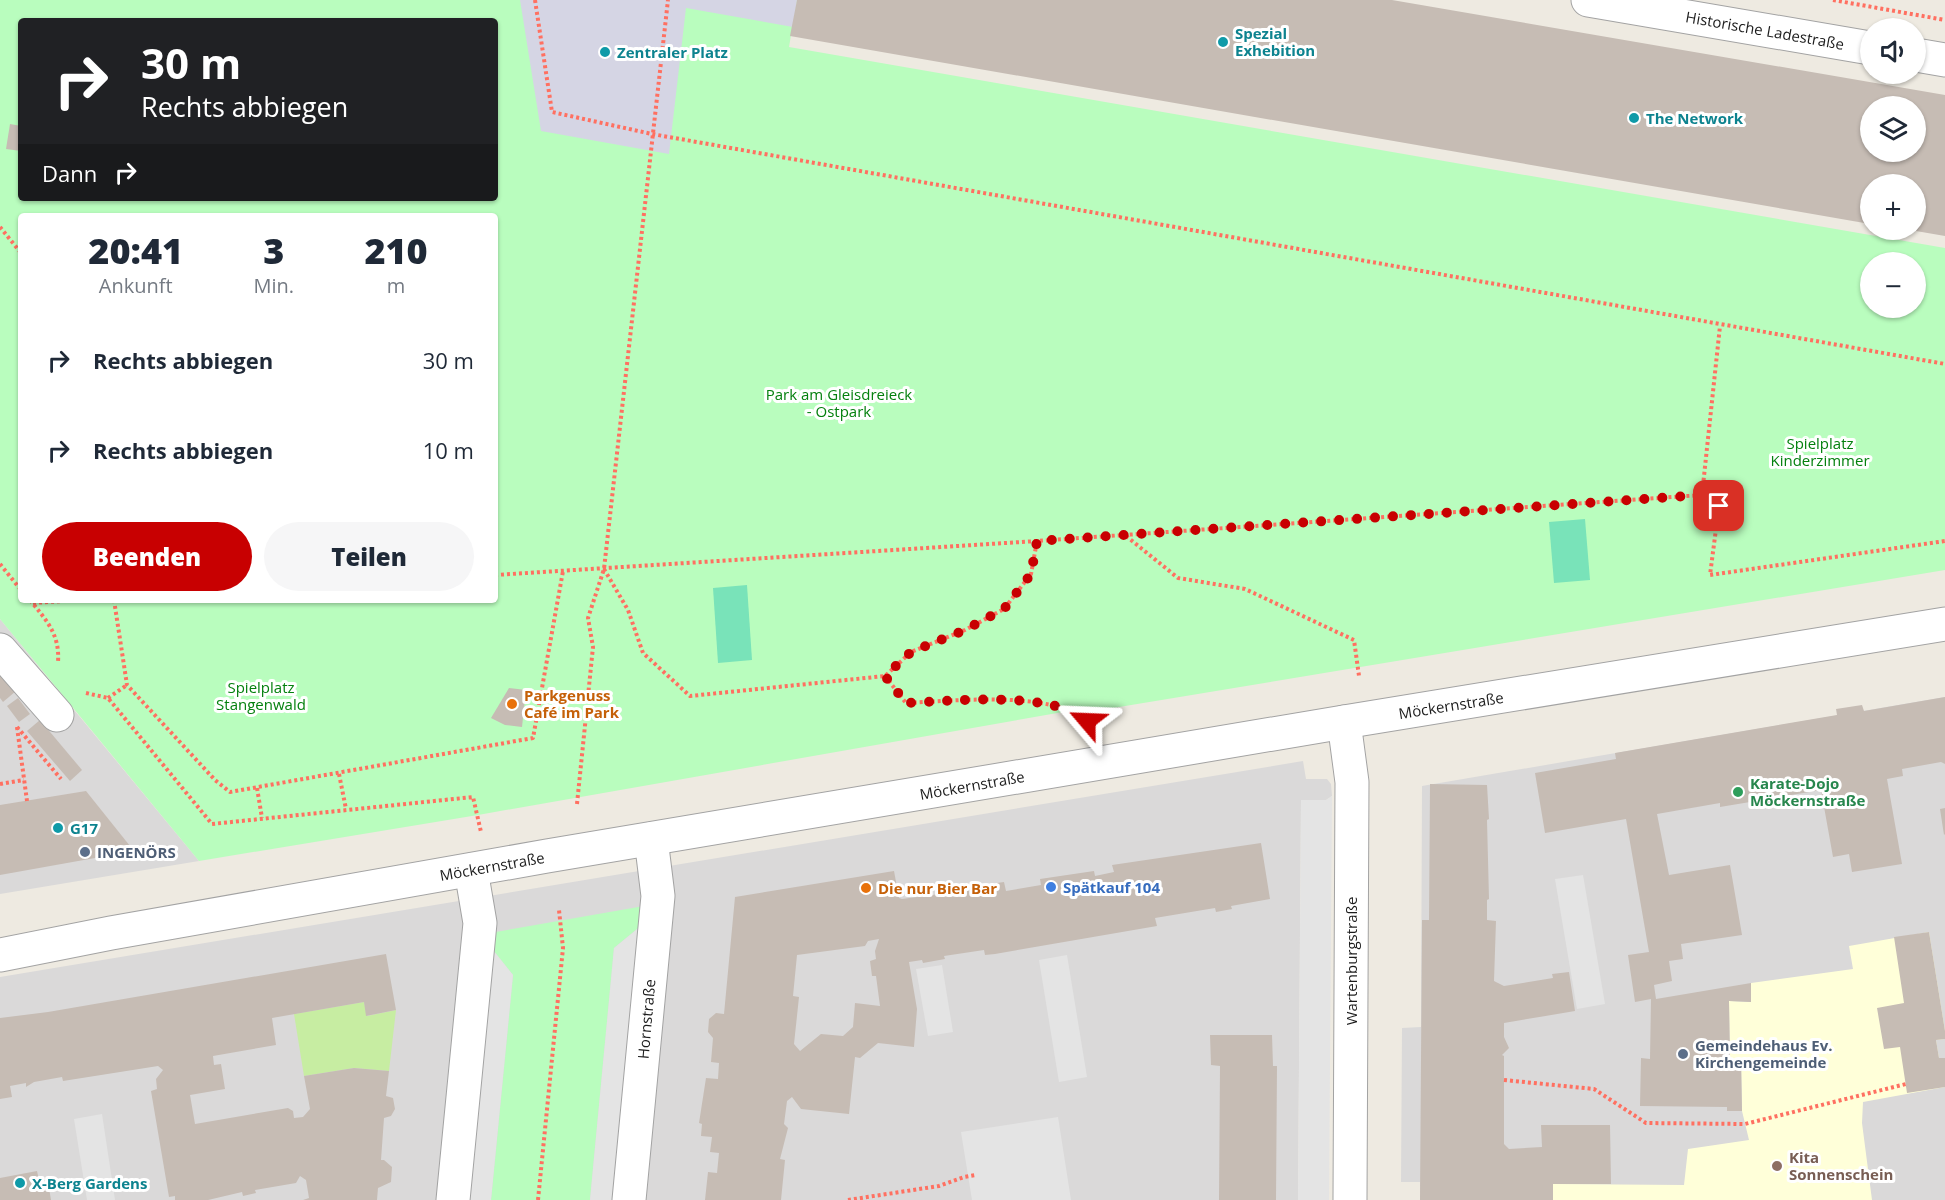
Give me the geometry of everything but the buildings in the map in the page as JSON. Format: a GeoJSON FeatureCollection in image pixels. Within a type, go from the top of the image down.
{"type":"FeatureCollection","features":[{"type":"Feature","properties":{"kind":"street","name":"Historische Ladestraße"},"geometry":{"type":"LineString","coordinates":[[1588,0],[1860,46]]}},
{"type":"Feature","properties":{"kind":"street"},"geometry":{"type":"LineString","coordinates":[[1926,57],[1945,60]]}},
{"type":"Feature","properties":{"kind":"street","name":"Möckernstraße"},"geometry":{"type":"LineString","coordinates":[[0,955],[122,930],[651,839],[1344,722],[1945,624]]}},
{"type":"Feature","properties":{"kind":"street"},"geometry":{"type":"LineString","coordinates":[[0,650],[57,715]]}},
{"type":"Feature","properties":{"kind":"street","name":"Wartenburgstraße"},"geometry":{"type":"LineString","coordinates":[[1344,722],[1352,782],[1350,1200]]}},
{"type":"Feature","properties":{"kind":"street","name":"Hornstraße"},"geometry":{"type":"LineString","coordinates":[[629,1200],[658,896],[651,839]]}},
{"type":"Feature","properties":{"kind":"street"},"geometry":{"type":"LineString","coordinates":[[453,1200],[480,923],[471,870]]}},
{"type":"Feature","properties":{"kind":"path"},"geometry":{"type":"LineString","coordinates":[[535,0],[552,112],[652,134],[1720,326],[1945,364]]}},
{"type":"Feature","properties":{"kind":"path"},"geometry":{"type":"LineString","coordinates":[[577,804],[593,647],[588,618],[604,569],[668,0]]}},
{"type":"Feature","properties":{"kind":"path"},"geometry":{"type":"LineString","coordinates":[[1833,0],[1945,20]]}},
{"type":"Feature","properties":{"kind":"path"},"geometry":{"type":"LineString","coordinates":[[0,227],[18,249]]}},
{"type":"Feature","properties":{"kind":"path"},"geometry":{"type":"LineString","coordinates":[[1702,495],[1720,326]]}},
{"type":"Feature","properties":{"kind":"path"},"geometry":{"type":"LineString","coordinates":[[498,575],[1037,541],[1702,495],[1719,506],[1710,575],[1945,541]]}},
{"type":"Feature","properties":{"kind":"path"},"geometry":{"type":"LineString","coordinates":[[1126,535],[1178,578],[1245,589],[1354,640],[1359,676]]}},
{"type":"Feature","properties":{"kind":"path"},"geometry":{"type":"LineString","coordinates":[[604,569],[628,610],[643,653],[690,696],[885,676],[911,652],[965,630],[1004,609],[1031,574],[1037,541]]}},
{"type":"Feature","properties":{"kind":"path"},"geometry":{"type":"LineString","coordinates":[[0,564],[18,586]]}},
{"type":"Feature","properties":{"kind":"path"},"geometry":{"type":"LineString","coordinates":[[114,603],[127,685],[215,780],[230,792],[533,738],[563,571]]}},
{"type":"Feature","properties":{"kind":"path"},"geometry":{"type":"LineString","coordinates":[[32,603],[56,636],[59,644],[58,662],[62,670]]}},
{"type":"Feature","properties":{"kind":"path"},"geometry":{"type":"LineString","coordinates":[[885,676],[906,703],[1004,699],[1075,711],[1087,721]]}},
{"type":"Feature","properties":{"kind":"path"},"geometry":{"type":"LineString","coordinates":[[108,698],[127,685]]}},
{"type":"Feature","properties":{"kind":"path"},"geometry":{"type":"LineString","coordinates":[[84,692],[108,698],[212,824],[473,797],[480,825]]}},
{"type":"Feature","properties":{"kind":"path"},"geometry":{"type":"LineString","coordinates":[[11,720],[61,779]]}},
{"type":"Feature","properties":{"kind":"path"},"geometry":{"type":"LineString","coordinates":[[16,727],[27,801]]}},
{"type":"Feature","properties":{"kind":"path"},"geometry":{"type":"LineString","coordinates":[[339,774],[346,809]]}},
{"type":"Feature","properties":{"kind":"path"},"geometry":{"type":"LineString","coordinates":[[0,784],[24,780]]}},
{"type":"Feature","properties":{"kind":"path"},"geometry":{"type":"LineString","coordinates":[[257,788],[262,818]]}},
{"type":"Feature","properties":{"kind":"path"},"geometry":{"type":"LineString","coordinates":[[538,1200],[563,948],[559,910]]}},
{"type":"Feature","properties":{"kind":"path"},"geometry":{"type":"LineString","coordinates":[[1504,1080],[1594,1089],[1646,1123],[1745,1124],[1905,1084]]}},
{"type":"Feature","properties":{"kind":"path"},"geometry":{"type":"LineString","coordinates":[[848,1200],[939,1186],[976,1175]]}},
{"type":"Feature","properties":{"kind":"shaded area","name":"Zentraler Platz"},"geometry":{"type":"Polygon","coordinates":[[[520,0],[797,0],[793,27],[686,8],[669,154],[541,131],[520,0]]]}},
{"type":"Feature","properties":{"kind":"shaded area"},"geometry":{"type":"Polygon","coordinates":[[[0,619],[70,705],[199,861],[0,894],[0,619]]]}},
{"type":"Feature","properties":{"kind":"shaded area"},"geometry":{"type":"Polygon","coordinates":[[[1945,697],[1945,1200],[1420,1200],[1420,1182],[1401,1182],[1402,1028],[1421,1027],[1422,786],[1945,697]]]}},
{"type":"Feature","properties":{"kind":"shaded area"},"geometry":{"type":"Polygon","coordinates":[[[1303,761],[1306,779],[1327,779],[1331,784],[1332,796],[1326,800],[1301,801],[1298,1200],[0,1200],[0,977],[1303,761]]]}},
{"type":"Feature","properties":{"kind":"shaded area"},"geometry":{"type":"Polygon","coordinates":[[[1332,796],[1329,1200],[1298,1200],[1301,800],[1326,800],[1332,796]]]}},
{"type":"Feature","properties":{"kind":"shaded area"},"geometry":{"type":"Polygon","coordinates":[[[1583,875],[1605,1004],[1577,1009],[1555,879],[1583,875]]]}},
{"type":"Feature","properties":{"kind":"shaded area"},"geometry":{"type":"Polygon","coordinates":[[[642,925],[617,1200],[590,1200],[614,948],[642,925]]]}},
{"type":"Feature","properties":{"kind":"shaded area"},"geometry":{"type":"Polygon","coordinates":[[[1929,932],[1945,1031],[1945,1039],[1936,1040],[1939,1058],[1945,1058],[1945,1087],[1863,1102],[1862,1123],[1872,1200],[1553,1200],[1553,1184],[1684,1185],[1688,1149],[1749,1140],[1742,1111],[1741,1060],[1730,1060],[1729,1001],[1751,1002],[1751,983],[1853,969],[1849,946],[1929,932]]]}},
{"type":"Feature","properties":{"kind":"shaded area"},"geometry":{"type":"Polygon","coordinates":[[[489,945],[513,975],[491,1200],[464,1200],[489,945]]]}},
{"type":"Feature","properties":{"kind":"shaded area"},"geometry":{"type":"Polygon","coordinates":[[[1067,955],[1087,1077],[1059,1082],[1039,960],[1067,955]]]}},
{"type":"Feature","properties":{"kind":"shaded area"},"geometry":{"type":"Polygon","coordinates":[[[942,965],[953,1032],[928,1036],[916,969],[942,965]]]}},
{"type":"Feature","properties":{"kind":"shaded area"},"geometry":{"type":"Polygon","coordinates":[[[102,1114],[115,1200],[87,1200],[74,1119],[102,1114]]]}},
{"type":"Feature","properties":{"kind":"shaded area"},"geometry":{"type":"Polygon","coordinates":[[[1058,1117],[1071,1200],[972,1200],[961,1132],[1058,1117]]]}},
{"type":"Feature","properties":{"kind":"green space","name":"Park am Gleisdreieck - Ostpark"},"geometry":{"type":"Polygon","coordinates":[[[0,0],[797,0],[789,47],[1860,233],[1860,240],[1899,240],[1945,248],[1945,570],[1107,709],[1063,712],[478,815],[199,861],[0,619],[0,0]]]}},
{"type":"Feature","properties":{"kind":"green space"},"geometry":{"type":"Polygon","coordinates":[[[1585,519],[1590,580],[1554,583],[1549,522],[1585,519]]]}},
{"type":"Feature","properties":{"kind":"green space"},"geometry":{"type":"Polygon","coordinates":[[[747,585],[752,660],[718,663],[713,588],[747,585]]]}},
{"type":"Feature","properties":{"kind":"green space"},"geometry":{"type":"Polygon","coordinates":[[[644,906],[642,925],[614,948],[590,1200],[491,1200],[513,975],[489,945],[490,933],[644,906]]]}},
{"type":"Feature","properties":{"kind":"green space"},"geometry":{"type":"Polygon","coordinates":[[[364,1002],[367,1016],[396,1010],[389,1071],[354,1068],[304,1076],[294,1014],[364,1002]]]}},
{"type":"Feature","properties":{"kind":"place","name":"Spezial Exhebition"},"geometry":{"type":"Point","coordinates":[1223,42]}},
{"type":"Feature","properties":{"kind":"place","name":"Zentraler Platz"},"geometry":{"type":"Point","coordinates":[605,52]}},
{"type":"Feature","properties":{"kind":"place","name":"The Network"},"geometry":{"type":"Point","coordinates":[1634,118]}},
{"type":"Feature","properties":{"kind":"place","name":"Parkgenuss Café im Park"},"geometry":{"type":"Point","coordinates":[512,704]}},
{"type":"Feature","properties":{"kind":"place","name":"Karate-Dojo Möckernstraße"},"geometry":{"type":"Point","coordinates":[1738,792]}},
{"type":"Feature","properties":{"kind":"place","name":"G17"},"geometry":{"type":"Point","coordinates":[58,828]}},
{"type":"Feature","properties":{"kind":"place","name":"INGENÖRS"},"geometry":{"type":"Point","coordinates":[85,852]}},
{"type":"Feature","properties":{"kind":"place","name":"Spätkauf 104"},"geometry":{"type":"Point","coordinates":[1051,887]}},
{"type":"Feature","properties":{"kind":"place","name":"Die nur Bier Bar"},"geometry":{"type":"Point","coordinates":[866,888]}},
{"type":"Feature","properties":{"kind":"place","name":"Gemeindehaus Ev. Kirchengemeinde"},"geometry":{"type":"Point","coordinates":[1683,1054]}},
{"type":"Feature","properties":{"kind":"place","name":"Kita Sonnenschein"},"geometry":{"type":"Point","coordinates":[1777,1166]}},
{"type":"Feature","properties":{"kind":"place","name":"X-Berg Gardens"},"geometry":{"type":"Point","coordinates":[20,1183]}},
{"type":"Feature","properties":{"kind":"route"},"geometry":{"type":"LineString","coordinates":[[1087,721],[1075,711],[1004,699],[906,703],[885,676],[911,652],[965,630],[1004,609],[1031,574],[1037,541],[1702,495],[1719,506]]}},
{"type":"Feature","properties":{"kind":"park label","name":"Spielplatz Kinderzimmer"},"geometry":{"type":"Point","coordinates":[1820,452]}},
{"type":"Feature","properties":{"kind":"park label","name":"Spielplatz Stangenwald"},"geometry":{"type":"Point","coordinates":[261,696]}}]}
